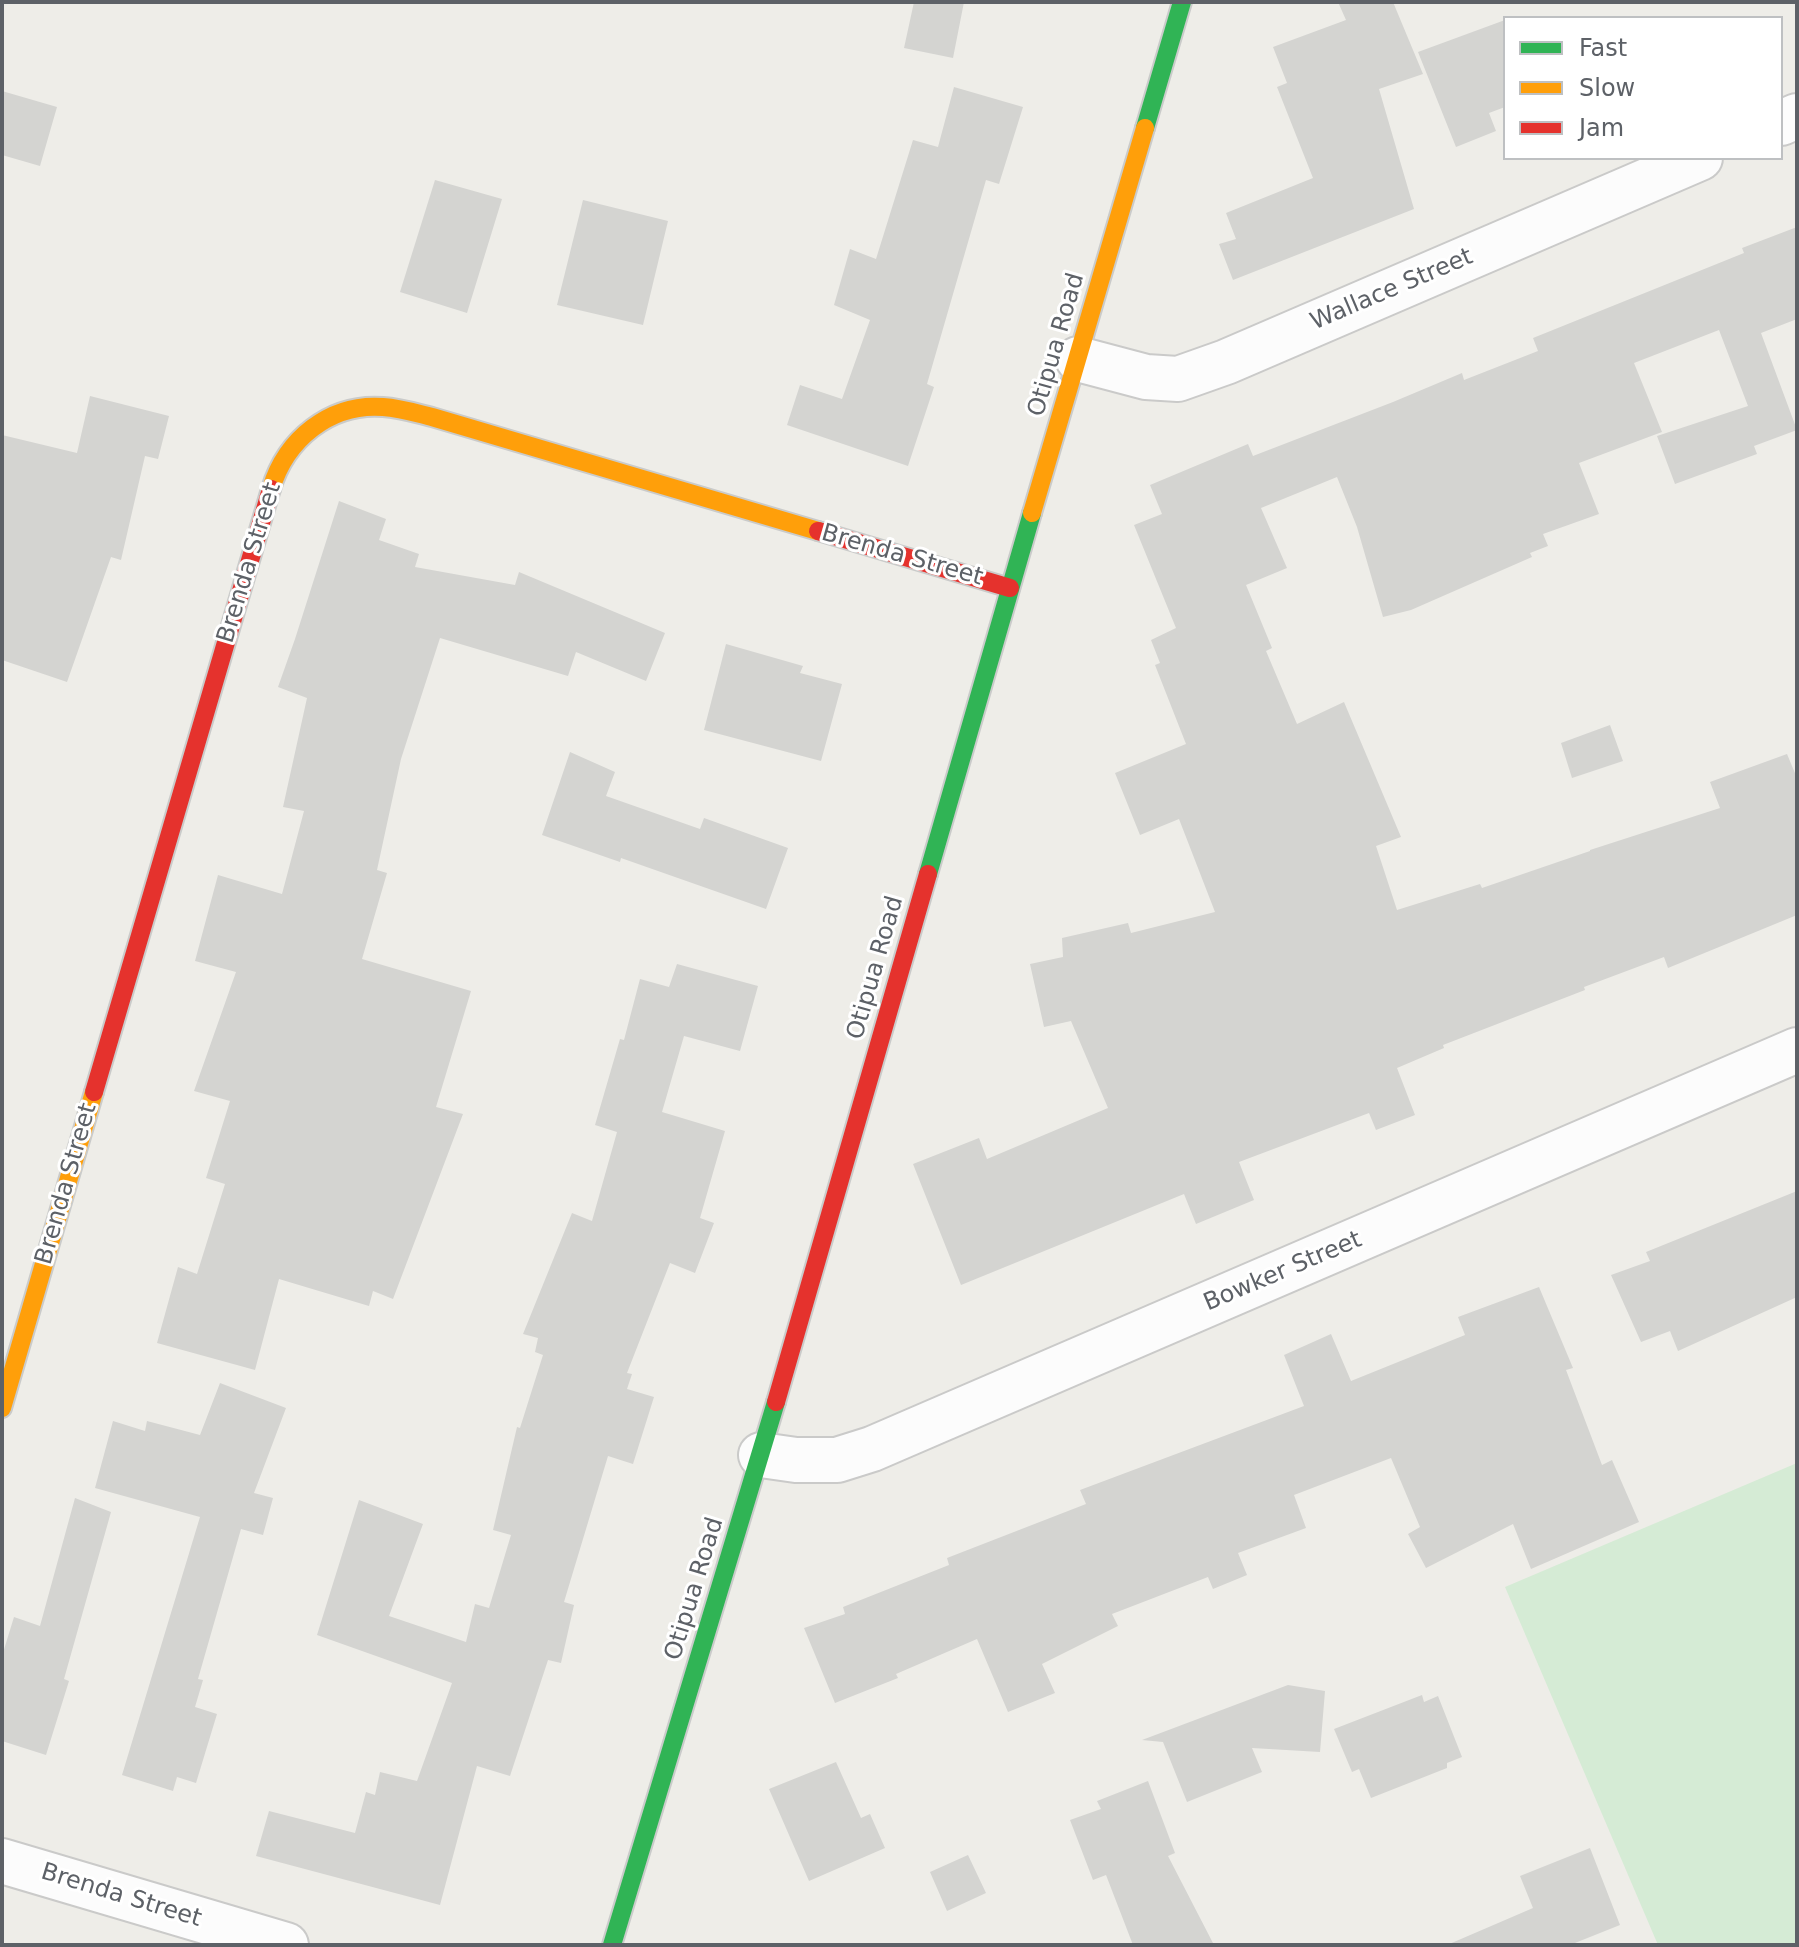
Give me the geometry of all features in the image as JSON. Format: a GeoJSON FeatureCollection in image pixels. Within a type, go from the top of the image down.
{"type":"FeatureCollection","features":[{"type":"Feature","properties":{"kind":"street","name":"Otipua Road"},"geometry":{"type":"LineString","coordinates":[[612,1945],[761,1455],[1182,2]]}},
{"type":"Feature","properties":{"kind":"street","name":"Wallace Street"},"geometry":{"type":"LineString","coordinates":[[1078,359],[1146,377],[1178,379],[1241,356],[1695,160]]}},
{"type":"Feature","properties":{"kind":"street","name":"Brenda Street"},"geometry":{"type":"LineString","coordinates":[[2,1408],[273,482],[287,453],[309,429],[336,412],[366,407],[395,408],[1010,588]]}},
{"type":"Feature","properties":{"kind":"street","name":"Bowker Street"},"geometry":{"type":"LineString","coordinates":[[761,1455],[796,1460],[837,1460],[872,1449],[1797,1050]]}},
{"type":"Feature","properties":{"kind":"street","name":"Brenda Street"},"geometry":{"type":"LineString","coordinates":[[2,1861],[286,1945]]}},
{"type":"Feature","properties":{"kind":"green space"},"geometry":{"type":"Polygon","coordinates":[[[1797,1463],[1797,1945],[1658,1945],[1505,1587],[1797,1463]]]}},
{"type":"Feature","properties":{"kind":"building"},"geometry":{"type":"Polygon","coordinates":[[[914,2],[964,2],[953,58],[904,48],[914,2]]]}},
{"type":"Feature","properties":{"kind":"building"},"geometry":{"type":"Polygon","coordinates":[[[1338,2],[1393,2],[1423,74],[1379,89],[1414,209],[1233,280],[1219,244],[1236,239],[1226,213],[1313,178],[1277,87],[1287,83],[1273,47],[1346,20],[1338,2]]]}},
{"type":"Feature","properties":{"kind":"building"},"geometry":{"type":"Polygon","coordinates":[[[1503,21],[1503,108],[1489,113],[1496,131],[1456,147],[1418,52],[1503,21]]]}},
{"type":"Feature","properties":{"kind":"building"},"geometry":{"type":"Polygon","coordinates":[[[954,87],[1023,107],[999,184],[986,180],[927,384],[934,387],[908,466],[787,425],[800,385],[842,399],[870,320],[834,305],[850,249],[876,259],[913,140],[938,147],[954,87]]]}},
{"type":"Feature","properties":{"kind":"building"},"geometry":{"type":"Polygon","coordinates":[[[2,91],[57,107],[40,166],[2,155],[2,91]]]}},
{"type":"Feature","properties":{"kind":"building"},"geometry":{"type":"Polygon","coordinates":[[[435,180],[502,199],[467,313],[400,292],[435,180]]]}},
{"type":"Feature","properties":{"kind":"building"},"geometry":{"type":"Polygon","coordinates":[[[583,200],[668,221],[643,325],[557,305],[583,200]]]}},
{"type":"Feature","properties":{"kind":"building"},"geometry":{"type":"Polygon","coordinates":[[[1797,227],[1797,319],[1761,333],[1797,430],[1754,446],[1757,454],[1675,484],[1657,436],[1748,406],[1719,330],[1634,363],[1662,432],[1579,463],[1599,514],[1543,534],[1548,546],[1530,553],[1532,557],[1411,610],[1383,617],[1357,527],[1337,477],[1261,508],[1287,568],[1246,585],[1272,648],[1266,651],[1297,724],[1344,702],[1401,837],[1376,846],[1397,910],[1480,884],[1482,888],[1720,808],[1710,782],[1787,754],[1797,778],[1797,915],[1668,968],[1664,957],[1584,987],[1585,990],[1443,1045],[1444,1048],[1397,1068],[1415,1115],[1376,1130],[1369,1113],[1239,1162],[1254,1200],[1196,1224],[1184,1194],[961,1285],[913,1164],[979,1138],[987,1159],[1108,1108],[1071,1021],[1044,1027],[1030,964],[1063,957],[1062,938],[1128,923],[1131,933],[1215,912],[1179,819],[1140,835],[1115,773],[1186,744],[1155,665],[1160,663],[1151,640],[1176,628],[1134,525],[1162,514],[1150,485],[1248,444],[1253,456],[1462,373],[1464,380],[1538,351],[1533,338],[1744,253],[1742,248],[1797,227]]]}},
{"type":"Feature","properties":{"kind":"building"},"geometry":{"type":"Polygon","coordinates":[[[90,396],[169,416],[158,459],[145,456],[121,560],[111,557],[67,682],[2,660],[2,435],[77,453],[90,396]]]}},
{"type":"Feature","properties":{"kind":"building"},"geometry":{"type":"Polygon","coordinates":[[[339,501],[386,519],[379,540],[419,554],[415,567],[515,585],[519,572],[665,633],[646,681],[576,652],[568,676],[440,638],[401,759],[377,870],[387,873],[362,959],[471,991],[436,1107],[463,1114],[393,1299],[373,1291],[369,1306],[279,1279],[255,1370],[157,1343],[178,1267],[197,1274],[225,1184],[206,1178],[230,1101],[194,1091],[236,972],[195,961],[218,875],[282,894],[304,811],[283,807],[307,698],[278,687],[339,501]]]}},
{"type":"Feature","properties":{"kind":"building"},"geometry":{"type":"Polygon","coordinates":[[[726,644],[803,666],[800,673],[842,684],[821,761],[704,730],[726,644]]]}},
{"type":"Feature","properties":{"kind":"building"},"geometry":{"type":"Polygon","coordinates":[[[1610,725],[1623,761],[1572,778],[1561,743],[1610,725]]]}},
{"type":"Feature","properties":{"kind":"building"},"geometry":{"type":"Polygon","coordinates":[[[570,752],[615,772],[606,796],[700,829],[704,818],[788,848],[766,909],[621,858],[620,862],[542,835],[570,752]]]}},
{"type":"Feature","properties":{"kind":"building"},"geometry":{"type":"Polygon","coordinates":[[[677,964],[758,986],[740,1051],[684,1036],[662,1112],[725,1131],[700,1218],[714,1223],[695,1273],[670,1263],[627,1373],[632,1374],[627,1389],[654,1397],[633,1464],[608,1456],[564,1602],[574,1605],[561,1663],[548,1660],[510,1776],[477,1766],[440,1905],[256,1856],[269,1811],[355,1833],[366,1792],[375,1795],[380,1772],[417,1781],[452,1683],[317,1635],[359,1500],[423,1524],[389,1616],[466,1642],[475,1604],[489,1608],[511,1535],[493,1530],[517,1427],[520,1428],[543,1355],[535,1352],[538,1338],[523,1334],[572,1213],[592,1221],[617,1132],[595,1125],[620,1039],[624,1040],[640,979],[669,987],[677,964]]]}},
{"type":"Feature","properties":{"kind":"building"},"geometry":{"type":"Polygon","coordinates":[[[1797,1191],[1797,1297],[1678,1351],[1670,1331],[1641,1342],[1611,1275],[1650,1261],[1646,1252],[1797,1191]]]}},
{"type":"Feature","properties":{"kind":"building"},"geometry":{"type":"Polygon","coordinates":[[[1539,1287],[1573,1368],[1566,1370],[1602,1465],[1612,1460],[1639,1522],[1531,1569],[1513,1524],[1426,1568],[1408,1534],[1420,1527],[1391,1458],[1294,1495],[1306,1528],[1238,1553],[1247,1575],[1213,1589],[1208,1577],[1112,1614],[1118,1626],[1042,1664],[1055,1693],[1008,1712],[977,1639],[896,1674],[898,1678],[835,1703],[804,1628],[845,1614],[843,1607],[949,1565],[947,1558],[1086,1504],[1080,1490],[1304,1406],[1284,1355],[1331,1334],[1351,1381],[1465,1335],[1458,1317],[1539,1287]]]}},
{"type":"Feature","properties":{"kind":"building"},"geometry":{"type":"Polygon","coordinates":[[[220,1383],[286,1408],[254,1493],[273,1498],[263,1535],[241,1529],[198,1679],[203,1680],[195,1707],[217,1714],[196,1783],[177,1777],[173,1791],[122,1775],[200,1517],[95,1488],[113,1421],[145,1431],[147,1421],[200,1435],[220,1383]]]}},
{"type":"Feature","properties":{"kind":"building"},"geometry":{"type":"Polygon","coordinates":[[[75,1498],[111,1512],[64,1679],[69,1681],[46,1755],[2,1741],[2,1656],[14,1617],[40,1626],[75,1498]]]}},
{"type":"Feature","properties":{"kind":"building"},"geometry":{"type":"Polygon","coordinates":[[[1288,1685],[1325,1691],[1320,1752],[1252,1748],[1262,1772],[1187,1802],[1163,1742],[1142,1740],[1288,1685]]]}},
{"type":"Feature","properties":{"kind":"building"},"geometry":{"type":"Polygon","coordinates":[[[1422,1695],[1424,1702],[1438,1696],[1462,1757],[1447,1763],[1447,1768],[1371,1798],[1359,1769],[1352,1772],[1334,1729],[1422,1695]]]}},
{"type":"Feature","properties":{"kind":"building"},"geometry":{"type":"Polygon","coordinates":[[[836,1762],[861,1818],[870,1814],[885,1848],[809,1881],[769,1789],[836,1762]]]}},
{"type":"Feature","properties":{"kind":"building"},"geometry":{"type":"Polygon","coordinates":[[[1148,1781],[1175,1853],[1168,1856],[1214,1945],[1133,1945],[1106,1875],[1093,1880],[1070,1820],[1101,1809],[1097,1801],[1148,1781]]]}},
{"type":"Feature","properties":{"kind":"building"},"geometry":{"type":"Polygon","coordinates":[[[1590,1848],[1620,1925],[1570,1945],[1447,1945],[1533,1908],[1520,1876],[1590,1848]]]}},
{"type":"Feature","properties":{"kind":"building"},"geometry":{"type":"Polygon","coordinates":[[[968,1855],[986,1893],[947,1911],[930,1872],[968,1855]]]}},
{"type":"Feature","properties":{"kind":"traffic: fast"},"geometry":{"type":"LineString","coordinates":[[1145,128],[1182,2]]}},
{"type":"Feature","properties":{"kind":"traffic: fast"},"geometry":{"type":"LineString","coordinates":[[928,874],[1032,513]]}},
{"type":"Feature","properties":{"kind":"traffic: fast"},"geometry":{"type":"LineString","coordinates":[[612,1945],[776,1402]]}},
{"type":"Feature","properties":{"kind":"traffic: slow"},"geometry":{"type":"LineString","coordinates":[[1032,513],[1145,128]]}},
{"type":"Feature","properties":{"kind":"traffic: slow"},"geometry":{"type":"LineString","coordinates":[[271,489],[287,455],[313,428],[345,411],[383,407],[432,417],[818,531]]}},
{"type":"Feature","properties":{"kind":"traffic: slow"},"geometry":{"type":"LineString","coordinates":[[2,1408],[94,1092]]}},
{"type":"Feature","properties":{"kind":"traffic: jam"},"geometry":{"type":"LineString","coordinates":[[94,1092],[271,489]]}},
{"type":"Feature","properties":{"kind":"traffic: jam"},"geometry":{"type":"LineString","coordinates":[[818,531],[1010,588]]}},
{"type":"Feature","properties":{"kind":"traffic: jam"},"geometry":{"type":"LineString","coordinates":[[776,1402],[928,874]]}}]}
